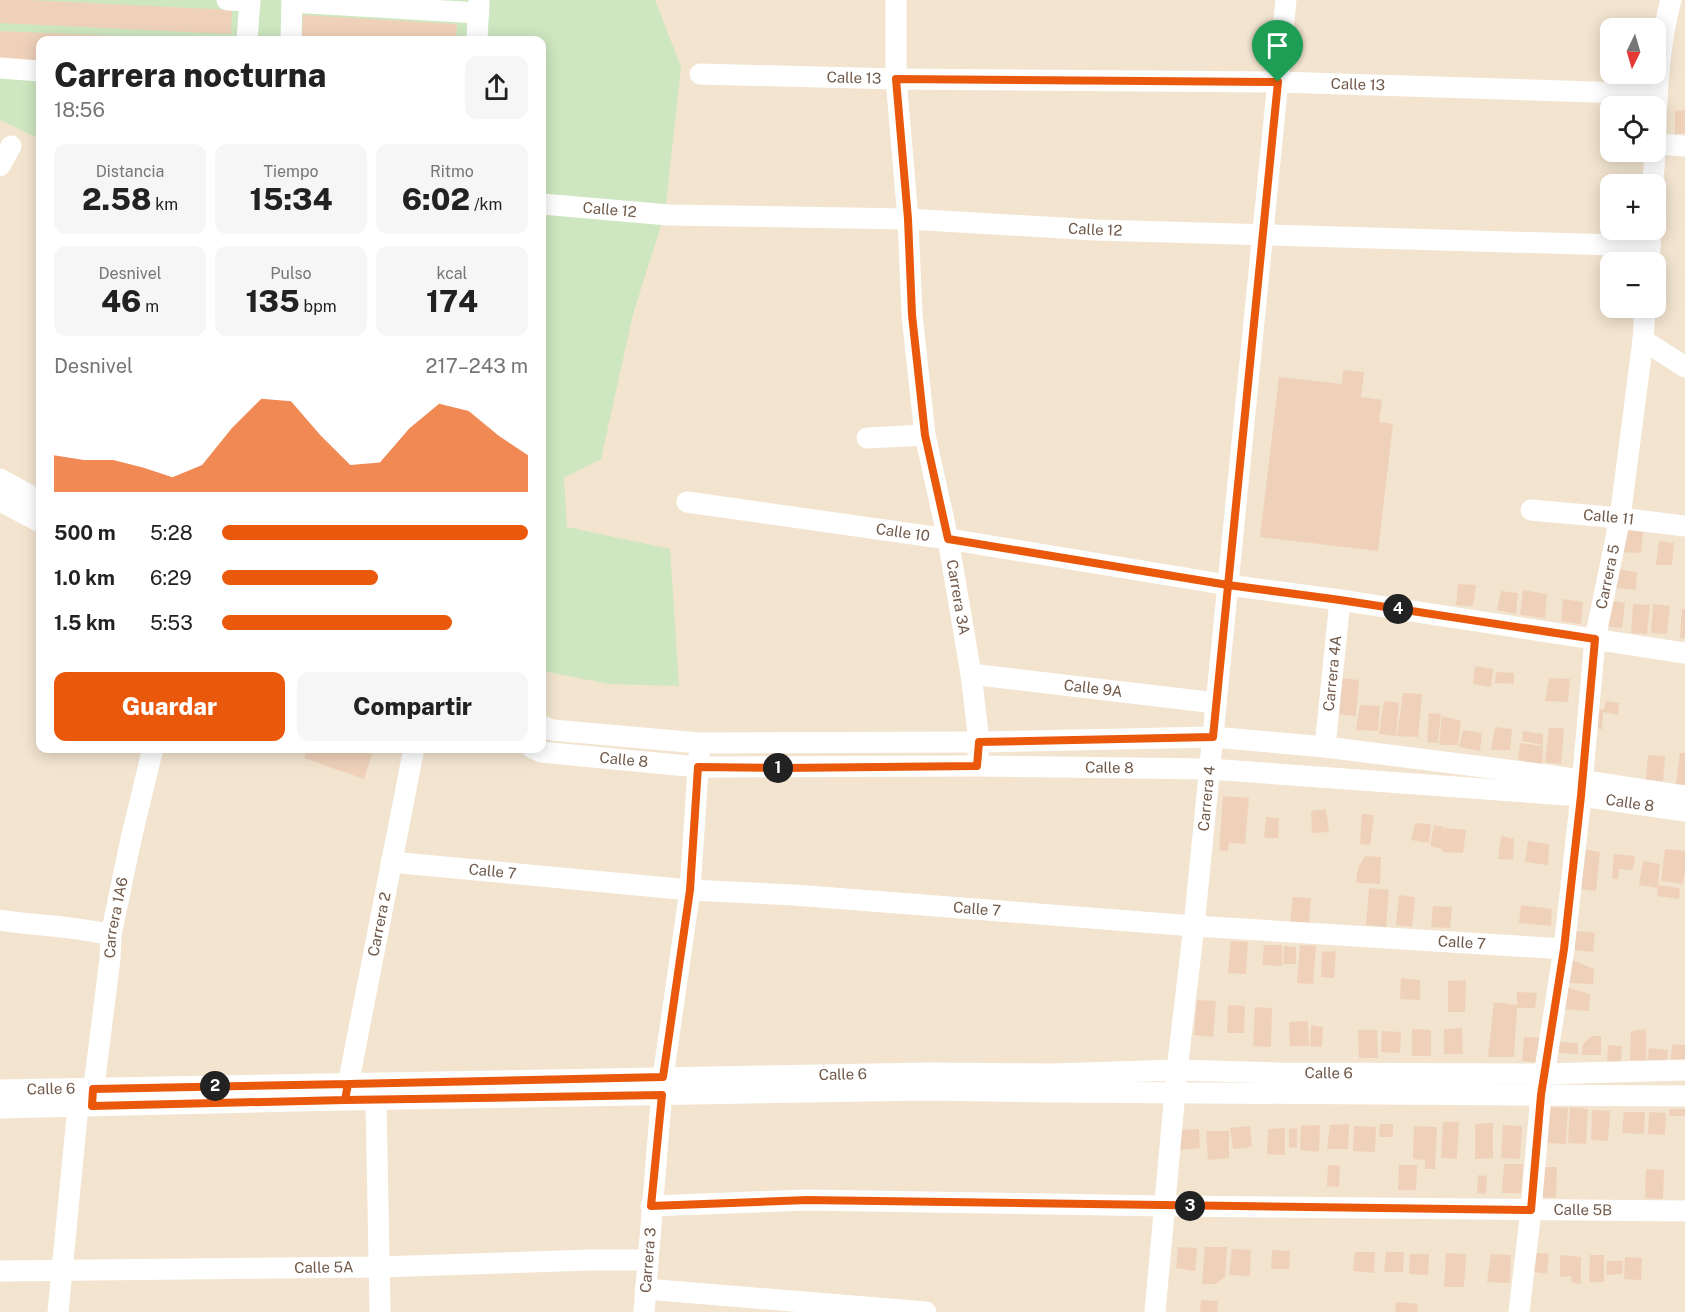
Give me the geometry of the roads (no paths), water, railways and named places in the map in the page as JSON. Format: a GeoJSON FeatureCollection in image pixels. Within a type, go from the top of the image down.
{"type":"FeatureCollection","features":[{"type":"Feature","properties":{"kind":"street"},"geometry":{"type":"LineString","coordinates":[[227,0],[250,1],[247,36]]}},
{"type":"Feature","properties":{"kind":"street","name":"Carrera 3A"},"geometry":{"type":"LineString","coordinates":[[896,0],[896,79],[908,219],[912,315],[925,435],[948,539],[970,674],[979,742],[977,766]]}},
{"type":"Feature","properties":{"kind":"street","name":"Carrera 4"},"geometry":{"type":"LineString","coordinates":[[1155,1312],[1177,1070],[1194,926],[1286,0]]}},
{"type":"Feature","properties":{"kind":"street"},"geometry":{"type":"LineString","coordinates":[[1657,94],[1659,67],[1675,21],[1671,0]]}},
{"type":"Feature","properties":{"kind":"street"},"geometry":{"type":"LineString","coordinates":[[291,36],[292,1],[479,7],[477,36]]}},
{"type":"Feature","properties":{"kind":"street"},"geometry":{"type":"LineString","coordinates":[[0,68],[36,71]]}},
{"type":"Feature","properties":{"kind":"street","name":"Calle 13"},"geometry":{"type":"LineString","coordinates":[[700,74],[896,79],[1278,82],[1657,94]]}},
{"type":"Feature","properties":{"kind":"street"},"geometry":{"type":"LineString","coordinates":[[1666,145],[1685,146]]}},
{"type":"Feature","properties":{"kind":"street"},"geometry":{"type":"LineString","coordinates":[[0,166],[11,146]]}},
{"type":"Feature","properties":{"kind":"street","name":"Calle 12"},"geometry":{"type":"LineString","coordinates":[[546,204],[669,215],[908,219],[1095,230],[1263,233],[1650,246]]}},
{"type":"Feature","properties":{"kind":"street","name":"Carrera 5"},"geometry":{"type":"LineString","coordinates":[[1519,1312],[1541,1095],[1564,949],[1582,788],[1595,639],[1620,518],[1644,318]]}},
{"type":"Feature","properties":{"kind":"street"},"geometry":{"type":"LineString","coordinates":[[1643,340],[1685,367]]}},
{"type":"Feature","properties":{"kind":"street"},"geometry":{"type":"LineString","coordinates":[[867,438],[925,435]]}},
{"type":"Feature","properties":{"kind":"street"},"geometry":{"type":"LineString","coordinates":[[0,479],[36,499]]}},
{"type":"Feature","properties":{"kind":"street"},"geometry":{"type":"LineString","coordinates":[[0,501],[36,520]]}},
{"type":"Feature","properties":{"kind":"street","name":"Calle 10"},"geometry":{"type":"LineString","coordinates":[[687,502],[948,539],[1228,585],[1685,653]]}},
{"type":"Feature","properties":{"kind":"street","name":"Calle 11"},"geometry":{"type":"LineString","coordinates":[[1531,510],[1685,526]]}},
{"type":"Feature","properties":{"kind":"street","name":"Carrera 4A"},"geometry":{"type":"LineString","coordinates":[[1325,747],[1340,600]]}},
{"type":"Feature","properties":{"kind":"street","name":"Calle 9A"},"geometry":{"type":"LineString","coordinates":[[970,674],[1216,703]]}},
{"type":"Feature","properties":{"kind":"street","name":"Calle 8"},"geometry":{"type":"LineString","coordinates":[[546,728],[699,743],[979,742],[1213,737],[1325,747],[1582,788],[1685,812]]}},
{"type":"Feature","properties":{"kind":"street","name":"Carrera 3"},"geometry":{"type":"LineString","coordinates":[[644,1312],[662,1086],[690,890],[699,743]]}},
{"type":"Feature","properties":{"kind":"street","name":"Calle 8"},"geometry":{"type":"LineString","coordinates":[[546,752],[698,767],[977,766],[1209,769],[1582,788],[1685,796]]}},
{"type":"Feature","properties":{"kind":"street","name":"Carrera 1A6"},"geometry":{"type":"LineString","coordinates":[[58,1312],[62,1270],[110,959],[111,935],[152,753]]}},
{"type":"Feature","properties":{"kind":"street","name":"Carrera 2"},"geometry":{"type":"LineString","coordinates":[[346,1092],[413,753]]}},
{"type":"Feature","properties":{"kind":"street","name":"Calle 7"},"geometry":{"type":"LineString","coordinates":[[391,862],[690,890],[794,895],[1194,926],[1564,949]]}},
{"type":"Feature","properties":{"kind":"street"},"geometry":{"type":"LineString","coordinates":[[0,920],[95,931],[111,935]]}},
{"type":"Feature","properties":{"kind":"street","name":"Calle 6"},"geometry":{"type":"LineString","coordinates":[[0,1108],[88,1100],[346,1092],[927,1082],[1052,1074],[1177,1070],[1278,1083],[1541,1095],[1685,1096]]}},
{"type":"Feature","properties":{"kind":"street","name":"Calle 6"},"geometry":{"type":"LineString","coordinates":[[927,1082],[1053,1092],[1175,1092],[1278,1083],[1685,1070]]}},
{"type":"Feature","properties":{"kind":"street","name":"Calle 6"},"geometry":{"type":"LineString","coordinates":[[346,1092],[376,1100],[662,1086]]}},
{"type":"Feature","properties":{"kind":"street","name":"Calle 6"},"geometry":{"type":"LineString","coordinates":[[0,1090],[88,1100]]}},
{"type":"Feature","properties":{"kind":"street"},"geometry":{"type":"LineString","coordinates":[[376,1100],[380,1312]]}},
{"type":"Feature","properties":{"kind":"street","name":"Calle 5B"},"geometry":{"type":"LineString","coordinates":[[651,1206],[807,1200],[1166,1206],[1685,1210]]}},
{"type":"Feature","properties":{"kind":"street","name":"Calle 5A"},"geometry":{"type":"LineString","coordinates":[[0,1271],[379,1267],[647,1260]]}},
{"type":"Feature","properties":{"kind":"street"},"geometry":{"type":"LineString","coordinates":[[645,1289],[926,1312]]}}]}
